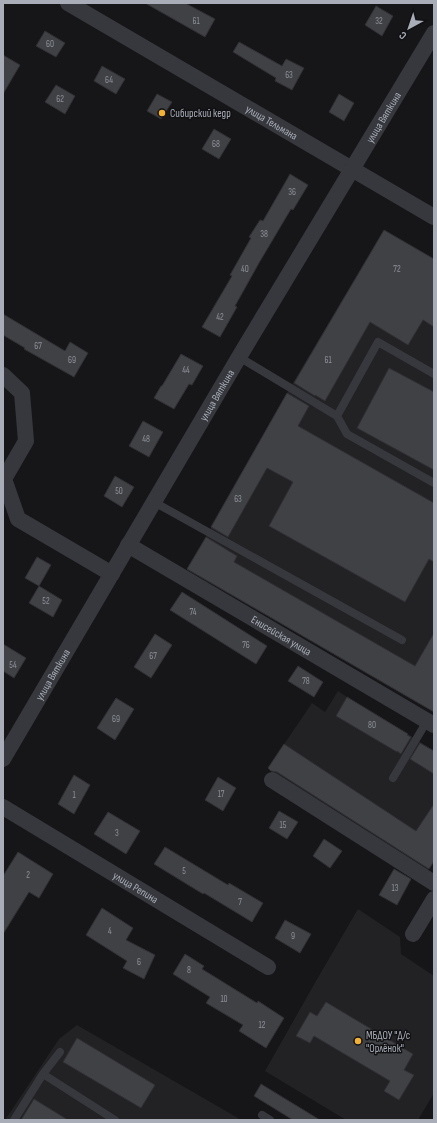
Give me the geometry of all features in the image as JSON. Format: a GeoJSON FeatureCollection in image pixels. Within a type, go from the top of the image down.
{"type":"FeatureCollection","features":[{"type":"Feature","properties":{"kind":"street","name":"улица Тельмана"},"geometry":{"type":"LineString","coordinates":[[68,3],[434,217]]}},
{"type":"Feature","properties":{"kind":"street","name":"улица Вяткина"},"geometry":{"type":"LineString","coordinates":[[3,759],[239,357],[353,170],[434,33]]}},
{"type":"Feature","properties":{"kind":"street"},"geometry":{"type":"LineString","coordinates":[[3,375],[22,393],[26,441],[4,479],[18,519]]}},
{"type":"Feature","properties":{"kind":"street"},"geometry":{"type":"LineString","coordinates":[[3,513],[18,519],[112,574]]}},
{"type":"Feature","properties":{"kind":"street","name":"Енисейская улица"},"geometry":{"type":"LineString","coordinates":[[128,545],[430,723]]}},
{"type":"Feature","properties":{"kind":"street"},"geometry":{"type":"LineString","coordinates":[[272,780],[434,883]]}},
{"type":"Feature","properties":{"kind":"street","name":"улица Репина"},"geometry":{"type":"LineString","coordinates":[[3,807],[268,967]]}},
{"type":"Feature","properties":{"kind":"street"},"geometry":{"type":"LineString","coordinates":[[413,934],[434,899]]}},
{"type":"Feature","properties":{"kind":"lane"},"geometry":{"type":"LineString","coordinates":[[337,416],[378,342],[434,374]]}},
{"type":"Feature","properties":{"kind":"lane"},"geometry":{"type":"LineString","coordinates":[[239,357],[337,416],[347,434],[434,483]]}},
{"type":"Feature","properties":{"kind":"lane"},"geometry":{"type":"LineString","coordinates":[[154,502],[402,640]]}},
{"type":"Feature","properties":{"kind":"lane"},"geometry":{"type":"LineString","coordinates":[[393,778],[430,723]]}},
{"type":"Feature","properties":{"kind":"lane"},"geometry":{"type":"LineString","coordinates":[[14,1120],[43,1074],[60,1052]]}},
{"type":"Feature","properties":{"kind":"lane"},"geometry":{"type":"LineString","coordinates":[[43,1074],[115,1120]]}},
{"type":"Feature","properties":{"kind":"lane"},"geometry":{"type":"LineString","coordinates":[[262,1115],[270,1120]]}},
{"type":"Feature","properties":{"kind":"shaded area"},"geometry":{"type":"Polygon","coordinates":[[[354,280],[434,327],[434,711],[187,570],[287,393],[354,280]]]}},
{"type":"Feature","properties":{"kind":"shaded area"},"geometry":{"type":"Polygon","coordinates":[[[338,691],[434,751],[434,861],[427,872],[268,768],[312,703],[325,712],[338,691]]]}},
{"type":"Feature","properties":{"kind":"shaded area","name":"МБДОУ \"Д/с \"Орлёнок\""},"geometry":{"type":"Polygon","coordinates":[[[358,909],[400,937],[401,954],[434,976],[434,1093],[418,1120],[346,1120],[265,1071],[358,909]]]}},
{"type":"Feature","properties":{"kind":"shaded area"},"geometry":{"type":"Polygon","coordinates":[[[77,1025],[238,1118],[239,1120],[5,1120],[59,1039],[77,1025]]]}},
{"type":"Feature","properties":{"kind":"building"},"geometry":{"type":"Polygon","coordinates":[[[145,3],[185,3],[215,19],[205,37],[145,3]]]}},
{"type":"Feature","properties":{"kind":"building"},"geometry":{"type":"Polygon","coordinates":[[[376,6],[393,16],[382,36],[365,25],[376,6]]]}},
{"type":"Feature","properties":{"kind":"building"},"geometry":{"type":"Polygon","coordinates":[[[45,31],[65,43],[56,57],[36,46],[45,31]]]}},
{"type":"Feature","properties":{"kind":"building"},"geometry":{"type":"Polygon","coordinates":[[[239,42],[282,66],[286,59],[304,68],[292,90],[275,81],[276,78],[233,52],[239,42]]]}},
{"type":"Feature","properties":{"kind":"building"},"geometry":{"type":"Polygon","coordinates":[[[3,55],[20,65],[3,94],[3,55]]]}},
{"type":"Feature","properties":{"kind":"building"},"geometry":{"type":"Polygon","coordinates":[[[102,66],[125,79],[116,94],[94,81],[102,66]]]}},
{"type":"Feature","properties":{"kind":"building"},"geometry":{"type":"Polygon","coordinates":[[[56,85],[75,96],[65,114],[45,102],[56,85]]]}},
{"type":"Feature","properties":{"kind":"building"},"geometry":{"type":"Polygon","coordinates":[[[157,94],[172,102],[161,119],[147,111],[157,94]]]}},
{"type":"Feature","properties":{"kind":"building"},"geometry":{"type":"Polygon","coordinates":[[[339,94],[354,103],[344,121],[329,112],[339,94]]]}},
{"type":"Feature","properties":{"kind":"building"},"geometry":{"type":"Polygon","coordinates":[[[214,129],[231,139],[219,159],[202,149],[214,129]]]}},
{"type":"Feature","properties":{"kind":"building"},"geometry":{"type":"Polygon","coordinates":[[[290,174],[308,185],[293,210],[291,209],[259,263],[220,337],[202,327],[232,276],[230,275],[251,238],[249,237],[260,220],[263,221],[290,174]]]}},
{"type":"Feature","properties":{"kind":"building"},"geometry":{"type":"Polygon","coordinates":[[[384,230],[434,259],[434,327],[423,320],[408,345],[370,322],[325,401],[294,383],[384,230]]]}},
{"type":"Feature","properties":{"kind":"building"},"geometry":{"type":"Polygon","coordinates":[[[3,314],[65,351],[70,342],[88,353],[74,377],[24,349],[25,348],[3,335],[3,314]]]}},
{"type":"Feature","properties":{"kind":"building"},"geometry":{"type":"Polygon","coordinates":[[[181,354],[203,366],[192,385],[189,384],[174,409],[154,398],[181,354]]]}},
{"type":"Feature","properties":{"kind":"building"},"geometry":{"type":"Polygon","coordinates":[[[389,368],[434,392],[434,470],[357,428],[389,368]]]}},
{"type":"Feature","properties":{"kind":"building"},"geometry":{"type":"Polygon","coordinates":[[[287,393],[309,406],[298,426],[434,503],[434,562],[429,559],[405,602],[269,526],[293,482],[267,468],[228,537],[211,527],[287,393]]]}},
{"type":"Feature","properties":{"kind":"building"},"geometry":{"type":"Polygon","coordinates":[[[143,421],[163,432],[149,457],[129,446],[143,421]]]}},
{"type":"Feature","properties":{"kind":"building"},"geometry":{"type":"Polygon","coordinates":[[[115,476],[134,487],[122,507],[104,496],[115,476]]]}},
{"type":"Feature","properties":{"kind":"building"},"geometry":{"type":"Polygon","coordinates":[[[206,537],[237,556],[234,562],[415,666],[434,633],[434,712],[187,569],[206,537]]]}},
{"type":"Feature","properties":{"kind":"building"},"geometry":{"type":"Polygon","coordinates":[[[37,557],[51,565],[39,586],[25,578],[37,557]]]}},
{"type":"Feature","properties":{"kind":"building"},"geometry":{"type":"Polygon","coordinates":[[[39,586],[62,600],[53,617],[29,603],[39,586]]]}},
{"type":"Feature","properties":{"kind":"building"},"geometry":{"type":"Polygon","coordinates":[[[182,592],[267,646],[256,664],[170,610],[182,592]]]}},
{"type":"Feature","properties":{"kind":"building"},"geometry":{"type":"Polygon","coordinates":[[[155,634],[172,645],[151,678],[134,667],[155,634]]]}},
{"type":"Feature","properties":{"kind":"building"},"geometry":{"type":"Polygon","coordinates":[[[3,644],[26,658],[14,678],[3,671],[3,644]]]}},
{"type":"Feature","properties":{"kind":"building"},"geometry":{"type":"Polygon","coordinates":[[[298,666],[323,682],[314,697],[288,681],[298,666]]]}},
{"type":"Feature","properties":{"kind":"building"},"geometry":{"type":"Polygon","coordinates":[[[347,697],[411,737],[401,754],[336,716],[347,697]]]}},
{"type":"Feature","properties":{"kind":"building"},"geometry":{"type":"Polygon","coordinates":[[[116,698],[134,709],[115,740],[97,728],[116,698]]]}},
{"type":"Feature","properties":{"kind":"building"},"geometry":{"type":"Polygon","coordinates":[[[420,743],[434,751],[434,774],[410,759],[420,743]]]}},
{"type":"Feature","properties":{"kind":"building"},"geometry":{"type":"Polygon","coordinates":[[[284,744],[416,831],[434,804],[434,861],[429,869],[277,772],[271,771],[268,768],[284,744]]]}},
{"type":"Feature","properties":{"kind":"building"},"geometry":{"type":"Polygon","coordinates":[[[74,775],[90,785],[74,814],[58,804],[74,775]]]}},
{"type":"Feature","properties":{"kind":"building"},"geometry":{"type":"Polygon","coordinates":[[[218,777],[236,788],[223,811],[205,800],[218,777]]]}},
{"type":"Feature","properties":{"kind":"building"},"geometry":{"type":"Polygon","coordinates":[[[279,811],[298,822],[287,839],[269,828],[279,811]]]}},
{"type":"Feature","properties":{"kind":"building"},"geometry":{"type":"Polygon","coordinates":[[[108,812],[140,831],[126,854],[94,834],[108,812]]]}},
{"type":"Feature","properties":{"kind":"building"},"geometry":{"type":"Polygon","coordinates":[[[324,839],[342,851],[330,868],[313,856],[324,839]]]}},
{"type":"Feature","properties":{"kind":"building"},"geometry":{"type":"Polygon","coordinates":[[[165,847],[228,885],[229,883],[263,903],[252,922],[154,864],[165,847]]]}},
{"type":"Feature","properties":{"kind":"building"},"geometry":{"type":"Polygon","coordinates":[[[18,852],[53,874],[39,898],[29,892],[3,934],[3,876],[18,852]]]}},
{"type":"Feature","properties":{"kind":"building"},"geometry":{"type":"Polygon","coordinates":[[[394,869],[411,879],[397,905],[379,895],[394,869]]]}},
{"type":"Feature","properties":{"kind":"building"},"geometry":{"type":"Polygon","coordinates":[[[102,908],[133,928],[126,940],[155,955],[144,979],[123,968],[127,961],[86,935],[102,908]]]}},
{"type":"Feature","properties":{"kind":"building"},"geometry":{"type":"Polygon","coordinates":[[[285,920],[311,934],[300,953],[275,938],[285,920]]]}},
{"type":"Feature","properties":{"kind":"building"},"geometry":{"type":"Polygon","coordinates":[[[185,954],[204,966],[202,969],[257,1003],[258,1001],[284,1018],[266,1048],[239,1031],[243,1025],[206,1003],[210,997],[173,974],[185,954]]]}},
{"type":"Feature","properties":{"kind":"building"},"geometry":{"type":"Polygon","coordinates":[[[326,1002],[413,1054],[404,1070],[414,1075],[399,1100],[384,1091],[390,1081],[314,1036],[310,1043],[296,1036],[310,1012],[317,1016],[326,1002]]]}},
{"type":"Feature","properties":{"kind":"building"},"geometry":{"type":"Polygon","coordinates":[[[77,1038],[155,1085],[141,1108],[63,1062],[77,1038]]]}},
{"type":"Feature","properties":{"kind":"building"},"geometry":{"type":"Polygon","coordinates":[[[261,1084],[320,1120],[293,1120],[254,1096],[261,1084]]]}},
{"type":"Feature","properties":{"kind":"building"},"geometry":{"type":"Polygon","coordinates":[[[34,1099],[68,1120],[21,1120],[34,1099]]]}},
{"type":"Feature","properties":{"kind":"place","name":"Сибирский кедр"},"geometry":{"type":"Point","coordinates":[162,113]}},
{"type":"Feature","properties":{"kind":"place","name":"МБДОУ \"Д/с \"Орлёнок\""},"geometry":{"type":"Point","coordinates":[358,1041]}}]}
